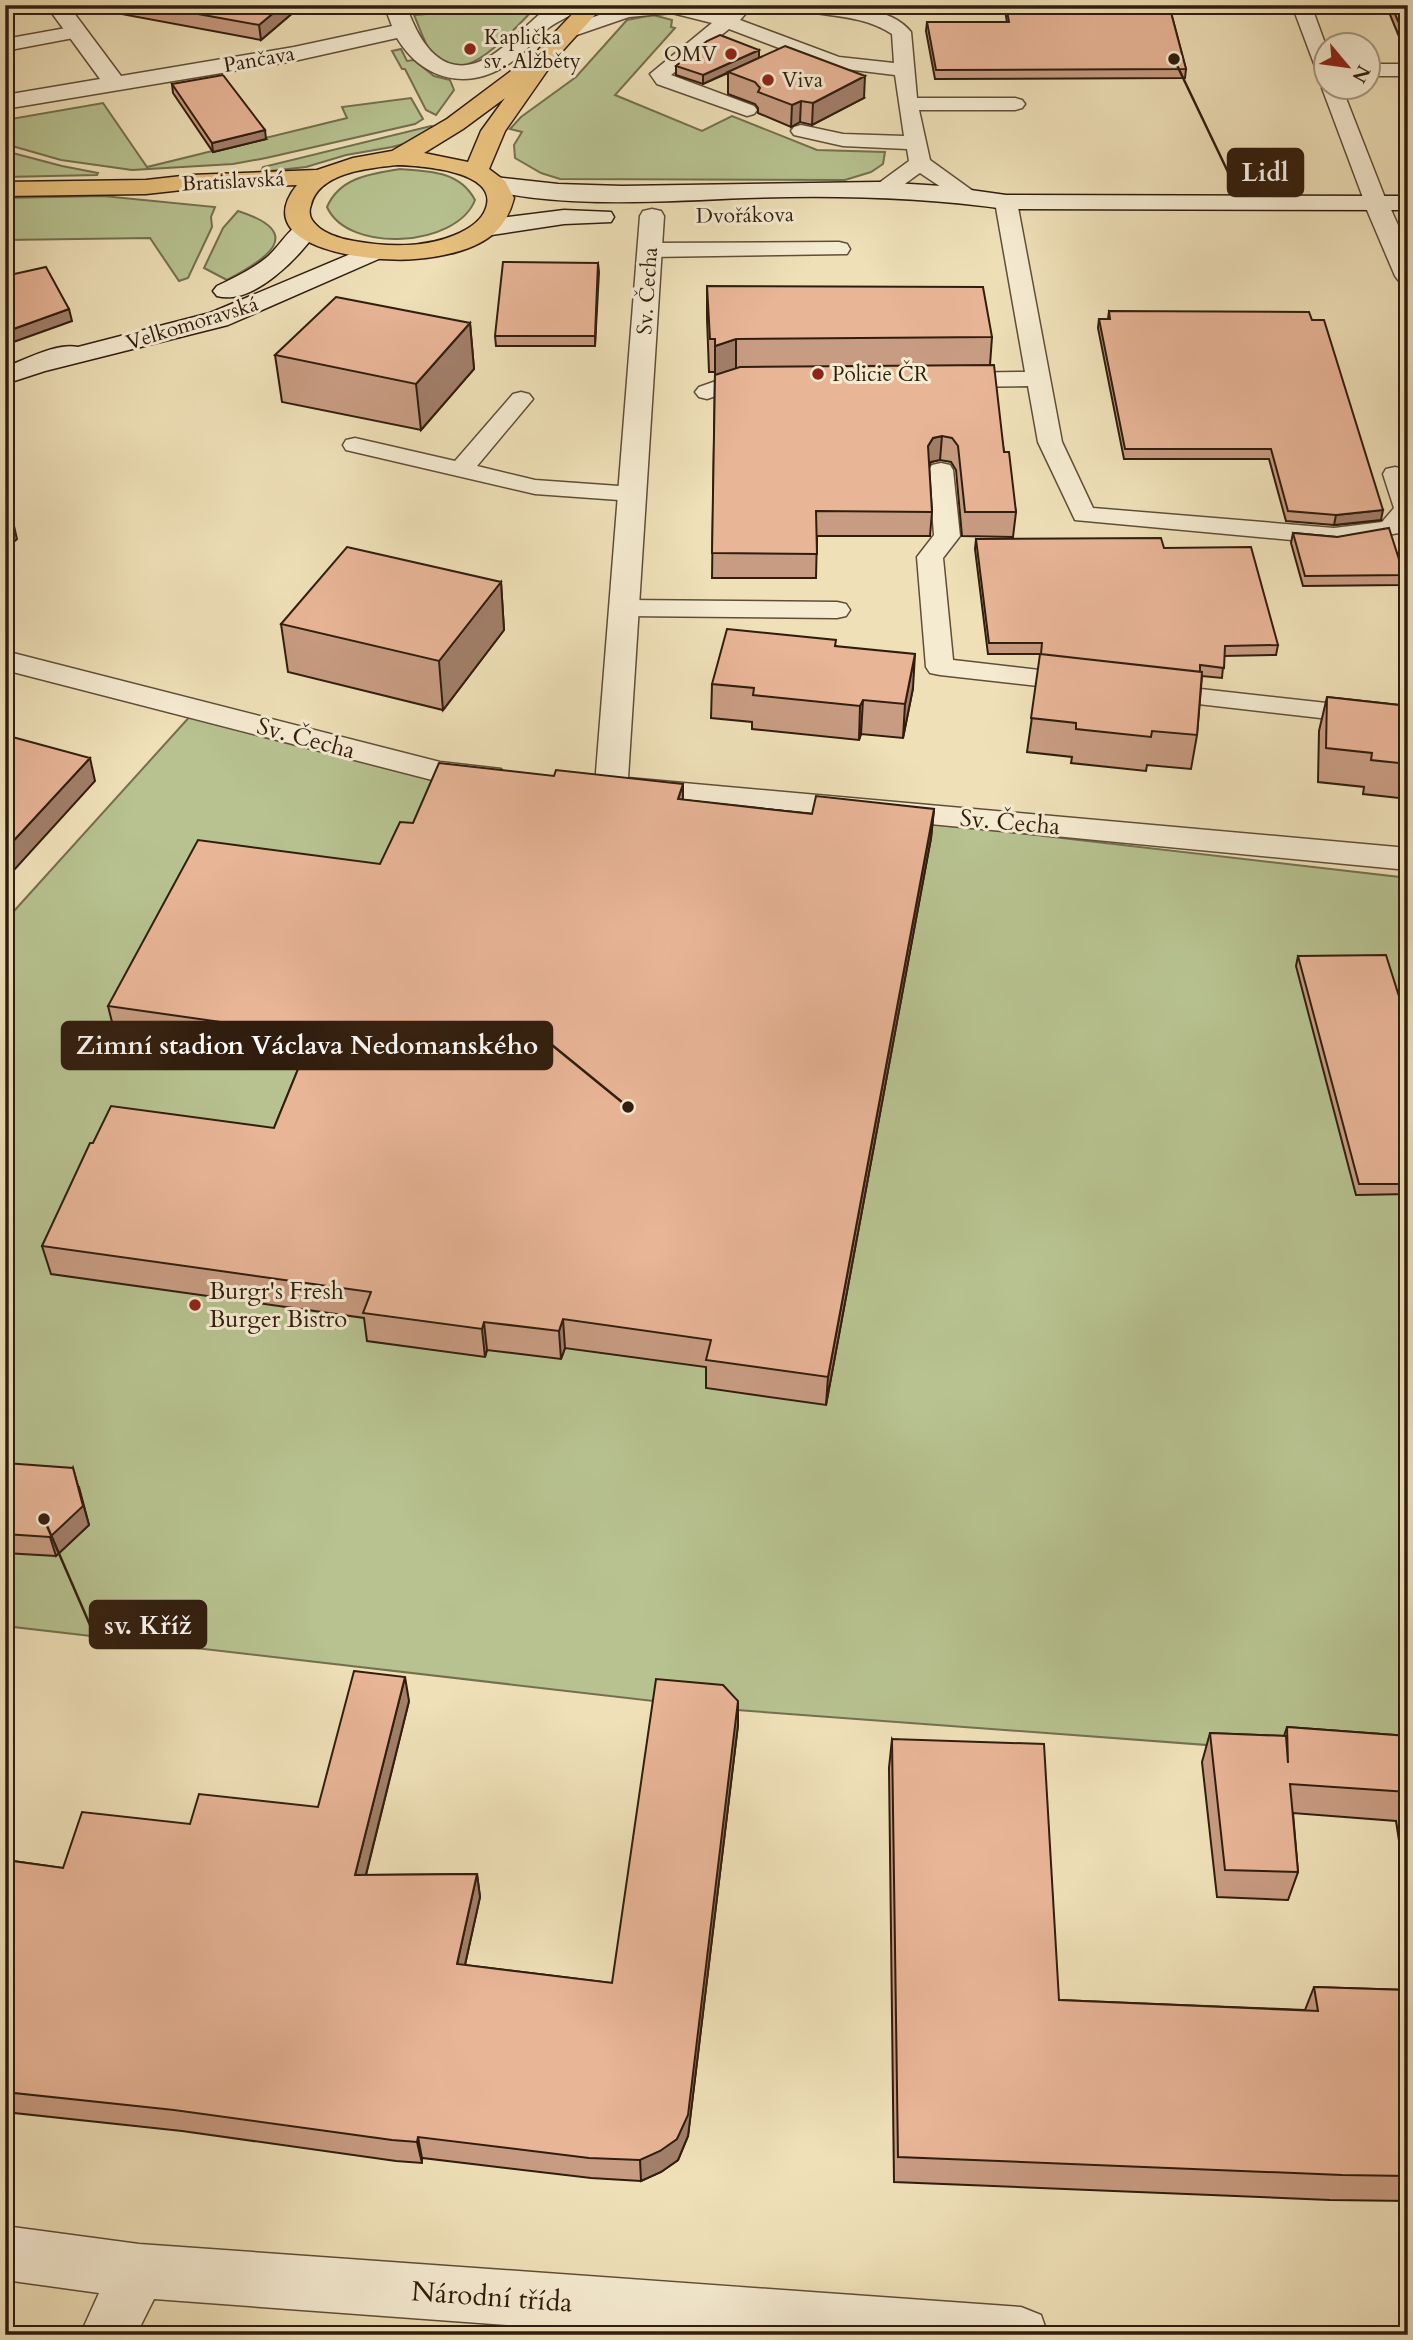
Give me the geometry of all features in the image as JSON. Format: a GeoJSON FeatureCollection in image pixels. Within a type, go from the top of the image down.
{"type":"FeatureCollection","features":[{"type":"Feature","properties":{"kind":"main road","name":"Velkomoravská"},"geometry":{"type":"LineString","coordinates":[[485,178],[493,131],[548,54],[593,5]]}},
{"type":"Feature","properties":{"kind":"main road","name":"Velkomoravská"},"geometry":{"type":"LineString","coordinates":[[398,158],[455,124],[548,54]]}},
{"type":"Feature","properties":{"kind":"main road","name":"Velkomoravská"},"geometry":{"type":"LineString","coordinates":[[398,158],[428,158],[485,178],[501,198],[498,213],[485,228],[464,240],[404,253],[372,253],[344,248],[322,240],[293,217],[306,188],[321,177],[346,166],[398,158]]}},
{"type":"Feature","properties":{"kind":"main road","name":"Bratislavská"},"geometry":{"type":"LineString","coordinates":[[5,189],[146,187],[204,181],[321,177]]}},
{"type":"Feature","properties":{"kind":"main road","name":"Bratislavská"},"geometry":{"type":"LineString","coordinates":[[146,187],[186,196],[250,203]]}},
{"type":"Feature","properties":{"kind":"street"},"geometry":{"type":"LineString","coordinates":[[57,5],[114,84]]}},
{"type":"Feature","properties":{"kind":"street"},"geometry":{"type":"LineString","coordinates":[[395,5],[403,30],[420,58],[437,69],[475,73],[504,58],[546,20],[570,5]]}},
{"type":"Feature","properties":{"kind":"street","name":"Pančava"},"geometry":{"type":"LineString","coordinates":[[5,102],[294,54],[403,30]]}},
{"type":"Feature","properties":{"kind":"street","name":"Dvořákova"},"geometry":{"type":"LineString","coordinates":[[485,178],[567,193],[879,191],[966,195],[1006,202],[1408,203]]}},
{"type":"Feature","properties":{"kind":"street","name":"Dvořákova"},"geometry":{"type":"LineString","coordinates":[[866,213],[964,211],[1006,202]]}},
{"type":"Feature","properties":{"kind":"street"},"geometry":{"type":"LineString","coordinates":[[1376,203],[1408,275]]}},
{"type":"Feature","properties":{"kind":"street","name":"Dvořákova"},"geometry":{"type":"LineString","coordinates":[[485,228],[564,217],[741,215]]}},
{"type":"Feature","properties":{"kind":"street","name":"Sv. Čecha"},"geometry":{"type":"LineString","coordinates":[[652,216],[625,608],[598,784],[1408,859]]}},
{"type":"Feature","properties":{"kind":"street","name":"Velkomoravská"},"geometry":{"type":"LineString","coordinates":[[46,363],[258,277],[277,264],[293,217]]}},
{"type":"Feature","properties":{"kind":"street","name":"Velkomoravská"},"geometry":{"type":"LineString","coordinates":[[5,376],[219,319],[372,253]]}},
{"type":"Feature","properties":{"kind":"street","name":"Sv. Čecha"},"geometry":{"type":"LineString","coordinates":[[5,660],[440,772],[519,778]]}},
{"type":"Feature","properties":{"kind":"street","name":"Národní třída"},"geometry":{"type":"LineString","coordinates":[[5,2253],[139,2270],[1021,2335]]}},
{"type":"Feature","properties":{"kind":"street"},"geometry":{"type":"LineString","coordinates":[[107,2335],[139,2270]]}},
{"type":"Feature","properties":{"kind":"lane"},"geometry":{"type":"LineString","coordinates":[[747,5],[660,74],[664,80],[747,110]]}},
{"type":"Feature","properties":{"kind":"lane"},"geometry":{"type":"LineString","coordinates":[[800,5],[891,24],[901,33],[908,104],[917,153]]}},
{"type":"Feature","properties":{"kind":"lane"},"geometry":{"type":"LineString","coordinates":[[1301,5],[1312,34]]}},
{"type":"Feature","properties":{"kind":"lane"},"geometry":{"type":"LineString","coordinates":[[568,32],[626,12],[656,7],[688,9],[726,20],[836,62],[904,71]]}},
{"type":"Feature","properties":{"kind":"lane"},"geometry":{"type":"LineString","coordinates":[[5,45],[77,33]]}},
{"type":"Feature","properties":{"kind":"lane"},"geometry":{"type":"LineString","coordinates":[[778,61],[802,49]]}},
{"type":"Feature","properties":{"kind":"lane"},"geometry":{"type":"LineString","coordinates":[[1382,70],[1408,70]]}},
{"type":"Feature","properties":{"kind":"lane"},"geometry":{"type":"LineString","coordinates":[[705,94],[729,83]]}},
{"type":"Feature","properties":{"kind":"lane"},"geometry":{"type":"LineString","coordinates":[[1337,102],[1357,162],[1376,203]]}},
{"type":"Feature","properties":{"kind":"lane"},"geometry":{"type":"LineString","coordinates":[[908,104],[1015,104]]}},
{"type":"Feature","properties":{"kind":"lane"},"geometry":{"type":"LineString","coordinates":[[801,131],[917,153],[966,195]]}},
{"type":"Feature","properties":{"kind":"lane"},"geometry":{"type":"LineString","coordinates":[[879,191],[917,153]]}},
{"type":"Feature","properties":{"kind":"lane"},"geometry":{"type":"LineString","coordinates":[[1006,202],[1051,442],[1084,514],[1334,536],[1390,528],[1407,509],[1395,474]]}},
{"type":"Feature","properties":{"kind":"lane"},"geometry":{"type":"LineString","coordinates":[[650,250],[839,249]]}},
{"type":"Feature","properties":{"kind":"lane"},"geometry":{"type":"LineString","coordinates":[[929,380],[1039,379]]}},
{"type":"Feature","properties":{"kind":"lane"},"geometry":{"type":"LineString","coordinates":[[707,392],[736,381],[778,381]]}},
{"type":"Feature","properties":{"kind":"lane"},"geometry":{"type":"LineString","coordinates":[[460,470],[521,399]]}},
{"type":"Feature","properties":{"kind":"lane"},"geometry":{"type":"LineString","coordinates":[[355,445],[535,487],[633,494]]}},
{"type":"Feature","properties":{"kind":"lane"},"geometry":{"type":"LineString","coordinates":[[941,470],[947,537],[930,556],[940,667],[1105,686]]}},
{"type":"Feature","properties":{"kind":"lane"},"geometry":{"type":"LineString","coordinates":[[625,608],[837,610]]}},
{"type":"Feature","properties":{"kind":"lane"},"geometry":{"type":"LineString","coordinates":[[1133,689],[1408,720]]}},
{"type":"Feature","properties":{"kind":"green space"},"geometry":{"type":"Polygon","coordinates":[[[538,5],[489,52],[474,62],[459,66],[445,65],[433,55],[414,15],[538,5]]]}},
{"type":"Feature","properties":{"kind":"green space"},"geometry":{"type":"Polygon","coordinates":[[[653,15],[672,20],[671,27],[675,28],[615,95],[702,131],[732,116],[817,150],[885,152],[883,164],[871,172],[845,180],[560,179],[541,173],[515,158],[514,145],[522,132],[510,129],[521,117],[576,77],[627,20],[653,15]]]}},
{"type":"Feature","properties":{"kind":"green space"},"geometry":{"type":"Polygon","coordinates":[[[401,49],[407,61],[414,60],[434,76],[450,80],[454,90],[436,115],[426,110],[405,69],[402,69],[392,51],[401,49]]]}},
{"type":"Feature","properties":{"kind":"green space"},"geometry":{"type":"Polygon","coordinates":[[[411,98],[423,119],[415,124],[233,164],[132,170],[61,160],[5,144],[5,120],[103,103],[147,167],[347,118],[342,107],[411,98]]]}},
{"type":"Feature","properties":{"kind":"green space"},"geometry":{"type":"Polygon","coordinates":[[[435,127],[408,143],[346,155],[306,167],[261,172],[263,167],[435,127]]]}},
{"type":"Feature","properties":{"kind":"green space"},"geometry":{"type":"Polygon","coordinates":[[[5,151],[62,166],[98,173],[5,177],[5,151]]]}},
{"type":"Feature","properties":{"kind":"green space"},"geometry":{"type":"Polygon","coordinates":[[[400,169],[443,174],[461,183],[475,200],[464,216],[447,228],[402,239],[378,238],[356,232],[339,222],[327,207],[348,183],[368,175],[400,169]]]}},
{"type":"Feature","properties":{"kind":"green space"},"geometry":{"type":"Polygon","coordinates":[[[103,196],[215,207],[211,217],[212,227],[188,278],[179,281],[150,238],[5,240],[5,198],[103,196]]]}},
{"type":"Feature","properties":{"kind":"green space"},"geometry":{"type":"Polygon","coordinates":[[[238,211],[259,219],[271,228],[275,237],[273,246],[266,255],[227,280],[204,268],[223,228],[238,211]]]}},
{"type":"Feature","properties":{"kind":"green space"},"geometry":{"type":"Polygon","coordinates":[[[193,713],[436,780],[749,802],[1408,878],[1408,1760],[723,1709],[5,1626],[5,921],[193,713]]]}},
{"type":"Feature","properties":{"kind":"building"},"geometry":{"type":"Polygon","coordinates":[[[148,5],[283,5],[259,25],[148,5]]]}},
{"type":"Feature","properties":{"kind":"building"},"geometry":{"type":"Polygon","coordinates":[[[1006,5],[1169,5],[1186,69],[936,70],[927,22],[1009,22],[1006,5]]]}},
{"type":"Feature","properties":{"kind":"building"},"geometry":{"type":"Polygon","coordinates":[[[1391,5],[1408,5],[1408,44],[1391,5]]]}},
{"type":"Feature","properties":{"kind":"building"},"geometry":{"type":"Polygon","coordinates":[[[720,35],[759,50],[703,75],[676,66],[707,41],[720,35]]]}},
{"type":"Feature","properties":{"kind":"building"},"geometry":{"type":"Polygon","coordinates":[[[785,46],[865,76],[813,103],[801,101],[792,105],[758,92],[760,88],[755,82],[728,72],[785,46]]]}},
{"type":"Feature","properties":{"kind":"building"},"geometry":{"type":"Polygon","coordinates":[[[223,75],[265,130],[212,143],[172,84],[223,75]]]}},
{"type":"Feature","properties":{"kind":"building"},"geometry":{"type":"Polygon","coordinates":[[[503,262],[598,263],[595,336],[495,336],[503,262]]]}},
{"type":"Feature","properties":{"kind":"building"},"geometry":{"type":"Polygon","coordinates":[[[46,267],[69,309],[5,332],[5,276],[46,267]]]}},
{"type":"Feature","properties":{"kind":"building"},"geometry":{"type":"Polygon","coordinates":[[[707,286],[983,287],[992,337],[736,339],[715,346],[715,339],[710,339],[707,286]]]}},
{"type":"Feature","properties":{"kind":"building"},"geometry":{"type":"Polygon","coordinates":[[[336,297],[470,323],[416,384],[275,355],[336,297]]]}},
{"type":"Feature","properties":{"kind":"building"},"geometry":{"type":"Polygon","coordinates":[[[1109,311],[1309,312],[1312,320],[1324,320],[1383,510],[1336,515],[1288,511],[1271,449],[1125,449],[1099,319],[1110,319],[1109,311]]]}},
{"type":"Feature","properties":{"kind":"building"},"geometry":{"type":"Polygon","coordinates":[[[994,365],[1004,452],[1009,452],[1016,512],[965,512],[958,446],[952,438],[942,436],[933,438],[928,446],[932,512],[816,511],[817,554],[712,553],[715,375],[740,367],[994,365]]]}},
{"type":"Feature","properties":{"kind":"building"},"geometry":{"type":"Polygon","coordinates":[[[1389,528],[1404,575],[1305,576],[1293,533],[1337,537],[1389,528]]]}},
{"type":"Feature","properties":{"kind":"building"},"geometry":{"type":"Polygon","coordinates":[[[1161,538],[1164,548],[1251,547],[1278,645],[1225,646],[1224,668],[1200,665],[1200,672],[1041,654],[1042,643],[989,643],[976,539],[1161,538]]]}},
{"type":"Feature","properties":{"kind":"building"},"geometry":{"type":"Polygon","coordinates":[[[347,547],[501,582],[439,661],[281,624],[347,547]]]}},
{"type":"Feature","properties":{"kind":"building"},"geometry":{"type":"Polygon","coordinates":[[[727,629],[836,640],[835,646],[915,654],[905,704],[863,700],[860,706],[753,695],[754,688],[712,684],[727,629]]]}},
{"type":"Feature","properties":{"kind":"building"},"geometry":{"type":"Polygon","coordinates":[[[1040,654],[1202,672],[1197,735],[1152,731],[1151,737],[1076,729],[1076,723],[1031,718],[1040,654]]]}},
{"type":"Feature","properties":{"kind":"building"},"geometry":{"type":"Polygon","coordinates":[[[1327,697],[1408,706],[1408,764],[1371,760],[1372,753],[1326,748],[1327,697]]]}},
{"type":"Feature","properties":{"kind":"building"},"geometry":{"type":"Polygon","coordinates":[[[5,735],[90,758],[5,850],[5,735]]]}},
{"type":"Feature","properties":{"kind":"building"},"geometry":{"type":"Polygon","coordinates":[[[439,763],[554,776],[556,770],[683,784],[678,799],[812,814],[816,796],[934,809],[828,1377],[706,1360],[711,1340],[563,1319],[559,1331],[484,1322],[482,1329],[363,1313],[371,1292],[42,1246],[90,1143],[93,1143],[111,1106],[274,1128],[312,1035],[108,1006],[198,840],[380,864],[400,822],[413,823],[439,763]]]}},
{"type":"Feature","properties":{"kind":"building"},"geometry":{"type":"Polygon","coordinates":[[[1386,955],[1408,1025],[1408,1184],[1359,1184],[1298,956],[1386,955]]]}},
{"type":"Feature","properties":{"kind":"building"},"geometry":{"type":"Polygon","coordinates":[[[5,1463],[73,1468],[83,1506],[50,1537],[5,1534],[5,1463]]]}},
{"type":"Feature","properties":{"kind":"building"},"geometry":{"type":"Polygon","coordinates":[[[354,1671],[405,1677],[355,1875],[477,1874],[457,1964],[612,1983],[656,1679],[723,1685],[738,1701],[688,2115],[677,2139],[660,2151],[640,2160],[589,2158],[418,2137],[417,2142],[392,2140],[174,2110],[5,2092],[5,1860],[63,1868],[82,1812],[190,1824],[199,1794],[318,1807],[354,1671]]]}},
{"type":"Feature","properties":{"kind":"building"},"geometry":{"type":"Polygon","coordinates":[[[1287,1727],[1408,1736],[1408,1792],[1290,1784],[1298,1872],[1225,1870],[1210,1733],[1286,1736],[1288,1763],[1287,1727]]]}},
{"type":"Feature","properties":{"kind":"building"},"geometry":{"type":"Polygon","coordinates":[[[892,1739],[1044,1744],[1059,2000],[1318,2011],[1314,1987],[1408,1990],[1408,2176],[898,2157],[892,1739]]]}},
{"type":"Feature","properties":{"kind":"place","name":"Kaplička sv. Alžběty"},"geometry":{"type":"Point","coordinates":[470,49]}},
{"type":"Feature","properties":{"kind":"place","name":"OMV"},"geometry":{"type":"Point","coordinates":[731,54]}},
{"type":"Feature","properties":{"kind":"place","name":"Lidl"},"geometry":{"type":"Point","coordinates":[1174,59]}},
{"type":"Feature","properties":{"kind":"place","name":"Viva"},"geometry":{"type":"Point","coordinates":[768,80]}},
{"type":"Feature","properties":{"kind":"place","name":"Policie ČR"},"geometry":{"type":"Point","coordinates":[818,374]}},
{"type":"Feature","properties":{"kind":"place","name":"Zimní stadion Václava Nedomanského"},"geometry":{"type":"Point","coordinates":[628,1107]}},
{"type":"Feature","properties":{"kind":"place","name":"Burgr's Fresh Burger Bistro"},"geometry":{"type":"Point","coordinates":[195,1305]}},
{"type":"Feature","properties":{"kind":"place","name":"sv. Kříž"},"geometry":{"type":"Point","coordinates":[44,1519]}}]}
